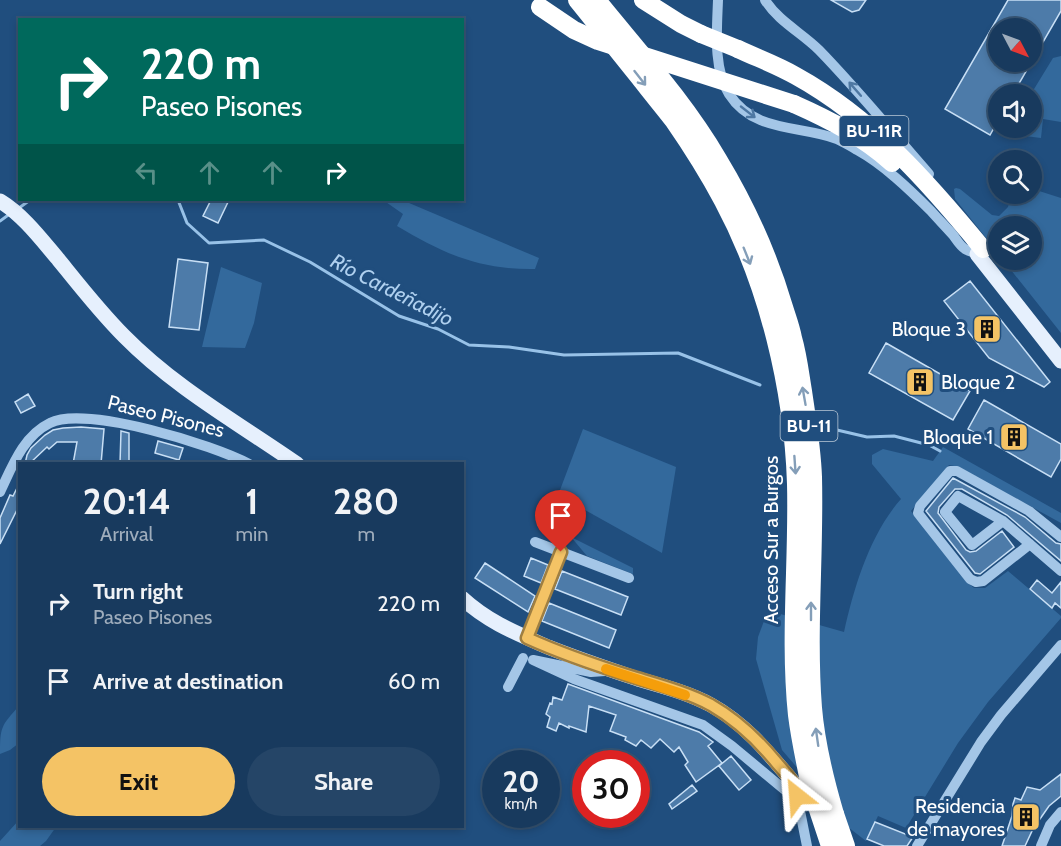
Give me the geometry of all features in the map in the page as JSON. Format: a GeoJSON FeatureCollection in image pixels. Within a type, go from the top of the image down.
{"type":"FeatureCollection","features":[{"type":"Feature","properties":{"kind":"highway","name":"Acceso Sur a Burgos"},"geometry":{"type":"LineString","coordinates":[[577,0],[734,197],[758,234],[772,267],[793,337],[809,427],[814,525],[812,556],[813,709],[820,752],[835,814],[846,846]]}},
{"type":"Feature","properties":{"kind":"highway","name":"Acceso Sur a Burgos"},"geometry":{"type":"LineString","coordinates":[[597,0],[688,113],[718,158],[734,197],[740,237],[762,293],[774,333],[786,391],[795,462],[795,660],[797,713],[802,751],[802,792],[830,846]]}},
{"type":"Feature","properties":{"kind":"highway"},"geometry":{"type":"LineString","coordinates":[[609,0],[681,89],[717,141],[734,197]]}},
{"type":"Feature","properties":{"kind":"highway","name":"BU-11R"},"geometry":{"type":"LineString","coordinates":[[644,0],[701,34],[795,75],[859,119],[886,141],[922,178],[980,252]]}},
{"type":"Feature","properties":{"kind":"highway","name":"BU-11R"},"geometry":{"type":"LineString","coordinates":[[536,4],[574,30],[598,41],[794,104],[836,123],[877,150],[902,171],[980,252]]}},
{"type":"Feature","properties":{"kind":"main road"},"geometry":{"type":"LineString","coordinates":[[3,203],[43,241],[123,336],[159,368],[294,462]]}},
{"type":"Feature","properties":{"kind":"main road"},"geometry":{"type":"LineString","coordinates":[[980,252],[1061,347]]}},
{"type":"Feature","properties":{"kind":"main road"},"geometry":{"type":"LineString","coordinates":[[980,252],[1061,361]]}},
{"type":"Feature","properties":{"kind":"main road"},"geometry":{"type":"LineString","coordinates":[[464,600],[492,622],[527,638],[592,664],[696,699],[722,712],[752,735],[802,792]]}},
{"type":"Feature","properties":{"kind":"street"},"geometry":{"type":"LineString","coordinates":[[718,0],[719,65],[729,94],[748,114],[776,126],[836,139],[858,150],[872,159],[922,202],[964,248],[980,252],[977,234],[930,175],[833,64],[812,42],[775,13],[765,0]]}},
{"type":"Feature","properties":{"kind":"street","name":"Paseo Pisones"},"geometry":{"type":"LineString","coordinates":[[0,492],[22,448],[48,423],[60,419],[76,418],[122,423],[205,445],[244,462]]}},
{"type":"Feature","properties":{"kind":"street"},"geometry":{"type":"LineString","coordinates":[[1030,544],[983,581],[976,582],[970,579],[918,513],[920,506],[950,471],[957,471],[1029,511],[1061,537]]}},
{"type":"Feature","properties":{"kind":"street"},"geometry":{"type":"LineString","coordinates":[[1003,521],[972,545],[945,512],[958,496],[1003,521],[1061,571]]}},
{"type":"Feature","properties":{"kind":"street"},"geometry":{"type":"LineString","coordinates":[[535,542],[629,578]]}},
{"type":"Feature","properties":{"kind":"street"},"geometry":{"type":"LineString","coordinates":[[527,638],[561,552]]}},
{"type":"Feature","properties":{"kind":"street"},"geometry":{"type":"LineString","coordinates":[[917,846],[1000,715],[1061,645]]}},
{"type":"Feature","properties":{"kind":"street"},"geometry":{"type":"LineString","coordinates":[[525,658],[591,672],[612,670]]}},
{"type":"Feature","properties":{"kind":"street"},"geometry":{"type":"LineString","coordinates":[[508,687],[525,658]]}},
{"type":"Feature","properties":{"kind":"street"},"geometry":{"type":"LineString","coordinates":[[525,658],[574,679],[703,725],[802,792],[807,846]]}},
{"type":"Feature","properties":{"kind":"street"},"geometry":{"type":"LineString","coordinates":[[1041,846],[1050,825],[1061,812]]}},
{"type":"Feature","properties":{"kind":"shaded area"},"geometry":{"type":"Polygon","coordinates":[[[1061,56],[1061,122],[1043,119],[1042,128],[1042,84],[1037,84],[1053,58],[1061,56]]]}},
{"type":"Feature","properties":{"kind":"shaded area"},"geometry":{"type":"Polygon","coordinates":[[[954,189],[960,189],[992,215],[999,216],[988,216],[988,240],[955,199],[954,189]]]}},
{"type":"Feature","properties":{"kind":"shaded area"},"geometry":{"type":"Polygon","coordinates":[[[1042,192],[1061,198],[1061,333],[1011,270],[1042,270],[1042,216],[999,216],[1009,204],[1042,204],[1042,192]]]}},
{"type":"Feature","properties":{"kind":"shaded area"},"geometry":{"type":"Polygon","coordinates":[[[384,201],[404,201],[539,258],[535,269],[497,267],[447,252],[397,226],[403,214],[384,201]]]}},
{"type":"Feature","properties":{"kind":"shaded area"},"geometry":{"type":"Polygon","coordinates":[[[221,267],[262,283],[254,323],[245,348],[202,347],[221,267]]]}},
{"type":"Feature","properties":{"kind":"shaded area"},"geometry":{"type":"Polygon","coordinates":[[[583,429],[676,467],[662,553],[585,510],[537,509],[557,498],[583,429]]]}},
{"type":"Feature","properties":{"kind":"shaded area"},"geometry":{"type":"Polygon","coordinates":[[[943,447],[1061,513],[1061,523],[959,467],[949,465],[911,511],[974,588],[985,588],[1008,571],[1061,618],[988,702],[958,743],[906,828],[878,816],[866,841],[848,827],[782,750],[756,659],[758,637],[764,621],[774,613],[844,632],[853,597],[872,545],[880,528],[901,499],[872,464],[872,455],[883,449],[933,461],[943,447]]]}},
{"type":"Feature","properties":{"kind":"shaded area"},"geometry":{"type":"Polygon","coordinates":[[[571,537],[633,568],[633,574],[587,556],[571,537]]]}},
{"type":"Feature","properties":{"kind":"shaded area"},"geometry":{"type":"Polygon","coordinates":[[[18,707],[18,744],[0,754],[0,738],[8,718],[18,707]]]}},
{"type":"Feature","properties":{"kind":"shaded area"},"geometry":{"type":"Polygon","coordinates":[[[18,821],[18,828],[55,828],[40,846],[0,846],[0,841],[18,821]]]}},
{"type":"Feature","properties":{"kind":"building"},"geometry":{"type":"Polygon","coordinates":[[[831,0],[866,0],[859,10],[852,12],[831,0]]]}},
{"type":"Feature","properties":{"kind":"building"},"geometry":{"type":"Polygon","coordinates":[[[1008,0],[1061,0],[1061,11],[1042,44],[1042,18],[998,18],[1008,0]]]}},
{"type":"Feature","properties":{"kind":"building"},"geometry":{"type":"Polygon","coordinates":[[[988,35],[988,72],[1026,72],[1019,84],[988,84],[988,134],[945,109],[988,35]]]}},
{"type":"Feature","properties":{"kind":"building"},"geometry":{"type":"Polygon","coordinates":[[[210,201],[229,201],[218,223],[203,216],[210,201]]]}},
{"type":"Feature","properties":{"kind":"building"},"geometry":{"type":"Polygon","coordinates":[[[178,259],[208,263],[199,330],[169,327],[178,259]]]}},
{"type":"Feature","properties":{"kind":"building","name":"Bloque 3"},"geometry":{"type":"Polygon","coordinates":[[[970,281],[1050,382],[1044,387],[989,358],[944,301],[970,281]]]}},
{"type":"Feature","properties":{"kind":"building","name":"Bloque 2"},"geometry":{"type":"Polygon","coordinates":[[[886,343],[970,391],[953,420],[869,373],[886,343]]]}},
{"type":"Feature","properties":{"kind":"building"},"geometry":{"type":"Polygon","coordinates":[[[28,394],[35,406],[21,413],[15,402],[28,394]]]}},
{"type":"Feature","properties":{"kind":"building","name":"Bloque 1"},"geometry":{"type":"Polygon","coordinates":[[[984,400],[1061,444],[1061,459],[1051,477],[968,429],[984,400]]]}},
{"type":"Feature","properties":{"kind":"building"},"geometry":{"type":"Polygon","coordinates":[[[63,428],[104,429],[101,462],[73,462],[77,442],[57,442],[49,449],[47,447],[31,462],[25,462],[31,448],[45,435],[63,428]]]}},
{"type":"Feature","properties":{"kind":"building"},"geometry":{"type":"Polygon","coordinates":[[[121,431],[129,433],[129,462],[120,462],[121,431]]]}},
{"type":"Feature","properties":{"kind":"building"},"geometry":{"type":"Polygon","coordinates":[[[158,441],[183,448],[179,460],[155,453],[158,441]]]}},
{"type":"Feature","properties":{"kind":"building"},"geometry":{"type":"Polygon","coordinates":[[[953,478],[1025,517],[1056,543],[1061,544],[1061,561],[1007,515],[962,489],[955,489],[939,507],[938,513],[966,550],[976,551],[1002,531],[1014,547],[980,574],[975,573],[926,511],[953,478]]]}},
{"type":"Feature","properties":{"kind":"building"},"geometry":{"type":"Polygon","coordinates":[[[18,486],[18,510],[0,544],[0,518],[10,495],[13,496],[18,486]]]}},
{"type":"Feature","properties":{"kind":"building"},"geometry":{"type":"Polygon","coordinates":[[[531,558],[548,565],[541,583],[524,576],[531,558]]]}},
{"type":"Feature","properties":{"kind":"building"},"geometry":{"type":"Polygon","coordinates":[[[485,563],[535,596],[528,612],[475,578],[485,563]]]}},
{"type":"Feature","properties":{"kind":"building"},"geometry":{"type":"Polygon","coordinates":[[[562,571],[628,597],[621,615],[555,589],[562,571]]]}},
{"type":"Feature","properties":{"kind":"building"},"geometry":{"type":"Polygon","coordinates":[[[1037,580],[1052,593],[1061,582],[1061,608],[1055,603],[1052,608],[1030,589],[1037,580]]]}},
{"type":"Feature","properties":{"kind":"building"},"geometry":{"type":"Polygon","coordinates":[[[549,603],[616,630],[609,648],[542,621],[549,603]]]}},
{"type":"Feature","properties":{"kind":"building"},"geometry":{"type":"Polygon","coordinates":[[[568,684],[699,732],[713,742],[708,746],[722,763],[696,782],[685,765],[688,762],[679,747],[674,752],[660,739],[651,748],[641,740],[636,746],[625,740],[626,737],[610,731],[616,715],[589,706],[586,732],[559,723],[556,731],[547,727],[550,717],[546,714],[550,703],[552,704],[553,697],[562,700],[568,684]]]}},
{"type":"Feature","properties":{"kind":"building"},"geometry":{"type":"Polygon","coordinates":[[[731,756],[751,780],[739,790],[719,766],[731,756]]]}},
{"type":"Feature","properties":{"kind":"building","name":"Residencia de mayores"},"geometry":{"type":"Polygon","coordinates":[[[1061,774],[1061,796],[1049,806],[1033,829],[1025,846],[1002,846],[1012,816],[1015,798],[1021,800],[1027,787],[1040,790],[1061,774]]]}},
{"type":"Feature","properties":{"kind":"building"},"geometry":{"type":"Polygon","coordinates":[[[692,785],[697,791],[672,809],[669,804],[692,785]]]}},
{"type":"Feature","properties":{"kind":"building"},"geometry":{"type":"Polygon","coordinates":[[[875,822],[913,837],[907,846],[884,846],[867,839],[875,822]]]}},
{"type":"Feature","properties":{"kind":"waterway","name":"Río Cardeñadijo"},"geometry":{"type":"LineString","coordinates":[[19,208],[29,201]]}},
{"type":"Feature","properties":{"kind":"waterway","name":"Río Cardeñadijo"},"geometry":{"type":"LineString","coordinates":[[178,201],[187,223],[209,243],[264,240],[310,262],[399,316],[438,329],[469,345],[509,347],[564,355],[678,353],[760,385]]}},
{"type":"Feature","properties":{"kind":"waterway","name":"Río Cardeñadijo"},"geometry":{"type":"LineString","coordinates":[[0,221],[11,213]]}},
{"type":"Feature","properties":{"kind":"waterway","name":"Río Cardeñadijo"},"geometry":{"type":"LineString","coordinates":[[822,422],[837,430],[867,437],[894,436],[929,445],[940,451]]}},
{"type":"Feature","properties":{"kind":"slow traffic"},"geometry":{"type":"LineString","coordinates":[[606,669],[685,695]]}},
{"type":"Feature","properties":{"kind":"place","name":"Bloque 3"},"geometry":{"type":"Point","coordinates":[987,329]}},
{"type":"Feature","properties":{"kind":"place","name":"Bloque 2"},"geometry":{"type":"Point","coordinates":[920,382]}},
{"type":"Feature","properties":{"kind":"place","name":"Bloque 1"},"geometry":{"type":"Point","coordinates":[1014,437]}},
{"type":"Feature","properties":{"kind":"place","name":"Residencia de mayores"},"geometry":{"type":"Point","coordinates":[1026,817]}},
{"type":"Feature","properties":{"kind":"route"},"geometry":{"type":"LineString","coordinates":[[561,552],[527,638],[592,664],[709,704],[752,735],[795,785],[797,796]]}}]}
